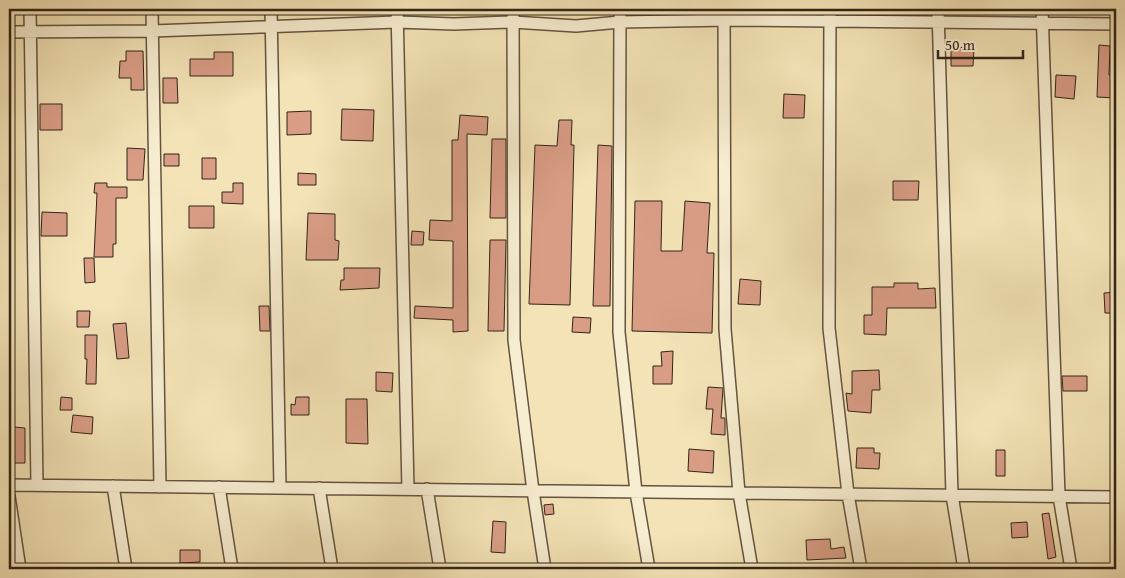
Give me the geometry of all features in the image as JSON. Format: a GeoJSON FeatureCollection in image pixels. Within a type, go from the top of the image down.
{"type":"FeatureCollection","features":[{"type":"Feature","properties":{"kind":"street"},"geometry":{"type":"LineString","coordinates":[[30,9],[37,485]]}},
{"type":"Feature","properties":{"kind":"street"},"geometry":{"type":"LineString","coordinates":[[152,9],[160,486]]}},
{"type":"Feature","properties":{"kind":"street"},"geometry":{"type":"LineString","coordinates":[[271,9],[280,488]]}},
{"type":"Feature","properties":{"kind":"street"},"geometry":{"type":"LineString","coordinates":[[397,9],[408,489]]}},
{"type":"Feature","properties":{"kind":"street"},"geometry":{"type":"LineString","coordinates":[[513,9],[514,340],[545,569]]}},
{"type":"Feature","properties":{"kind":"street"},"geometry":{"type":"LineString","coordinates":[[620,9],[619,332],[636,492],[649,569]]}},
{"type":"Feature","properties":{"kind":"street"},"geometry":{"type":"LineString","coordinates":[[724,9],[725,329],[739,493],[752,569]]}},
{"type":"Feature","properties":{"kind":"street"},"geometry":{"type":"LineString","coordinates":[[830,9],[829,328],[848,494],[861,569]]}},
{"type":"Feature","properties":{"kind":"street"},"geometry":{"type":"LineString","coordinates":[[938,9],[952,495],[964,569]]}},
{"type":"Feature","properties":{"kind":"street"},"geometry":{"type":"LineString","coordinates":[[1042,9],[1059,496],[1071,569]]}},
{"type":"Feature","properties":{"kind":"street"},"geometry":{"type":"LineString","coordinates":[[9,32],[152,30],[398,22],[454,24],[513,22],[576,26],[620,22],[724,21],[1116,24]]}},
{"type":"Feature","properties":{"kind":"street"},"geometry":{"type":"LineString","coordinates":[[9,485],[1116,497]]}},
{"type":"Feature","properties":{"kind":"street"},"geometry":{"type":"LineString","coordinates":[[113,486],[126,569]]}},
{"type":"Feature","properties":{"kind":"street"},"geometry":{"type":"LineString","coordinates":[[219,487],[232,569]]}},
{"type":"Feature","properties":{"kind":"street"},"geometry":{"type":"LineString","coordinates":[[320,488],[332,569]]}},
{"type":"Feature","properties":{"kind":"street"},"geometry":{"type":"LineString","coordinates":[[427,489],[440,569]]}},
{"type":"Feature","properties":{"kind":"street"},"geometry":{"type":"LineString","coordinates":[[9,496],[20,569]]}},
{"type":"Feature","properties":{"kind":"building"},"geometry":{"type":"Polygon","coordinates":[[[1099,45],[1110,46],[1109,75],[1116,75],[1115,98],[1097,97],[1099,45]]]}},
{"type":"Feature","properties":{"kind":"building"},"geometry":{"type":"Polygon","coordinates":[[[951,47],[974,48],[973,66],[951,66],[951,47]]]}},
{"type":"Feature","properties":{"kind":"building"},"geometry":{"type":"Polygon","coordinates":[[[126,51],[143,51],[144,90],[131,90],[131,78],[119,78],[120,61],[126,61],[126,51]]]}},
{"type":"Feature","properties":{"kind":"building"},"geometry":{"type":"Polygon","coordinates":[[[214,52],[233,52],[233,76],[190,76],[190,59],[214,59],[214,52]]]}},
{"type":"Feature","properties":{"kind":"building"},"geometry":{"type":"Polygon","coordinates":[[[1056,75],[1076,76],[1074,99],[1055,97],[1056,75]]]}},
{"type":"Feature","properties":{"kind":"building"},"geometry":{"type":"Polygon","coordinates":[[[163,78],[177,78],[178,103],[163,103],[163,78]]]}},
{"type":"Feature","properties":{"kind":"building"},"geometry":{"type":"Polygon","coordinates":[[[784,94],[805,95],[804,118],[783,118],[784,94]]]}},
{"type":"Feature","properties":{"kind":"building"},"geometry":{"type":"Polygon","coordinates":[[[40,104],[62,104],[62,130],[40,130],[40,104]]]}},
{"type":"Feature","properties":{"kind":"building"},"geometry":{"type":"Polygon","coordinates":[[[342,109],[374,110],[373,141],[341,140],[342,109]]]}},
{"type":"Feature","properties":{"kind":"building"},"geometry":{"type":"Polygon","coordinates":[[[311,111],[311,134],[287,135],[287,112],[311,111]]]}},
{"type":"Feature","properties":{"kind":"building"},"geometry":{"type":"Polygon","coordinates":[[[460,115],[488,117],[487,135],[467,134],[468,331],[453,332],[453,320],[414,318],[415,306],[453,308],[453,241],[429,240],[430,220],[452,221],[452,140],[458,140],[460,115]]]}},
{"type":"Feature","properties":{"kind":"building"},"geometry":{"type":"Polygon","coordinates":[[[559,120],[572,120],[571,145],[574,145],[570,305],[529,304],[535,145],[557,146],[559,120]]]}},
{"type":"Feature","properties":{"kind":"building"},"geometry":{"type":"Polygon","coordinates":[[[492,139],[506,139],[506,218],[490,218],[492,139]]]}},
{"type":"Feature","properties":{"kind":"building"},"geometry":{"type":"Polygon","coordinates":[[[598,145],[612,146],[610,306],[593,306],[598,145]]]}},
{"type":"Feature","properties":{"kind":"building"},"geometry":{"type":"Polygon","coordinates":[[[127,148],[145,149],[143,180],[127,180],[127,148]]]}},
{"type":"Feature","properties":{"kind":"building"},"geometry":{"type":"Polygon","coordinates":[[[164,154],[179,154],[179,166],[164,166],[164,154]]]}},
{"type":"Feature","properties":{"kind":"building"},"geometry":{"type":"Polygon","coordinates":[[[202,158],[216,158],[216,179],[202,179],[202,158]]]}},
{"type":"Feature","properties":{"kind":"building"},"geometry":{"type":"Polygon","coordinates":[[[298,173],[316,174],[316,185],[298,185],[298,173]]]}},
{"type":"Feature","properties":{"kind":"building"},"geometry":{"type":"Polygon","coordinates":[[[893,181],[919,181],[918,200],[893,200],[893,181]]]}},
{"type":"Feature","properties":{"kind":"building"},"geometry":{"type":"Polygon","coordinates":[[[95,183],[107,183],[107,187],[127,187],[127,198],[116,198],[116,244],[113,244],[113,257],[94,257],[97,193],[94,193],[95,183]]]}},
{"type":"Feature","properties":{"kind":"building"},"geometry":{"type":"Polygon","coordinates":[[[233,183],[243,183],[243,204],[222,203],[222,192],[233,192],[233,183]]]}},
{"type":"Feature","properties":{"kind":"building"},"geometry":{"type":"Polygon","coordinates":[[[635,201],[662,201],[661,251],[682,251],[685,201],[710,203],[707,253],[714,253],[712,333],[632,331],[635,201]]]}},
{"type":"Feature","properties":{"kind":"building"},"geometry":{"type":"Polygon","coordinates":[[[189,206],[214,206],[214,228],[189,228],[189,206]]]}},
{"type":"Feature","properties":{"kind":"building"},"geometry":{"type":"Polygon","coordinates":[[[42,212],[67,213],[67,236],[41,236],[42,212]]]}},
{"type":"Feature","properties":{"kind":"building"},"geometry":{"type":"Polygon","coordinates":[[[308,213],[335,214],[335,240],[339,241],[338,260],[306,260],[308,213]]]}},
{"type":"Feature","properties":{"kind":"building"},"geometry":{"type":"Polygon","coordinates":[[[412,231],[424,232],[423,245],[411,245],[412,231]]]}},
{"type":"Feature","properties":{"kind":"building"},"geometry":{"type":"Polygon","coordinates":[[[490,240],[506,240],[504,331],[488,331],[490,240]]]}},
{"type":"Feature","properties":{"kind":"building"},"geometry":{"type":"Polygon","coordinates":[[[84,258],[94,258],[95,282],[85,283],[84,258]]]}},
{"type":"Feature","properties":{"kind":"building"},"geometry":{"type":"Polygon","coordinates":[[[344,268],[380,268],[379,288],[340,290],[341,280],[344,280],[344,268]]]}},
{"type":"Feature","properties":{"kind":"building"},"geometry":{"type":"Polygon","coordinates":[[[740,279],[761,281],[760,305],[738,304],[740,279]]]}},
{"type":"Feature","properties":{"kind":"building"},"geometry":{"type":"Polygon","coordinates":[[[894,283],[918,283],[918,289],[935,288],[936,308],[887,308],[886,335],[864,334],[864,315],[872,315],[872,287],[894,287],[894,283]]]}},
{"type":"Feature","properties":{"kind":"building"},"geometry":{"type":"Polygon","coordinates":[[[1116,292],[1116,313],[1105,313],[1104,293],[1116,292]]]}},
{"type":"Feature","properties":{"kind":"building"},"geometry":{"type":"Polygon","coordinates":[[[259,306],[269,306],[270,331],[260,331],[259,306]]]}},
{"type":"Feature","properties":{"kind":"building"},"geometry":{"type":"Polygon","coordinates":[[[77,311],[90,311],[89,327],[77,327],[77,311]]]}},
{"type":"Feature","properties":{"kind":"building"},"geometry":{"type":"Polygon","coordinates":[[[573,317],[591,318],[590,333],[572,332],[573,317]]]}},
{"type":"Feature","properties":{"kind":"building"},"geometry":{"type":"Polygon","coordinates":[[[126,323],[129,358],[117,359],[113,324],[126,323]]]}},
{"type":"Feature","properties":{"kind":"building"},"geometry":{"type":"Polygon","coordinates":[[[85,335],[97,335],[96,384],[86,384],[87,359],[85,359],[85,335]]]}},
{"type":"Feature","properties":{"kind":"building"},"geometry":{"type":"Polygon","coordinates":[[[673,351],[672,384],[653,384],[653,366],[662,366],[661,352],[673,351]]]}},
{"type":"Feature","properties":{"kind":"building"},"geometry":{"type":"Polygon","coordinates":[[[879,370],[880,390],[872,390],[871,413],[848,411],[846,393],[852,394],[852,371],[879,370]]]}},
{"type":"Feature","properties":{"kind":"building"},"geometry":{"type":"Polygon","coordinates":[[[376,372],[393,373],[392,392],[376,391],[376,372]]]}},
{"type":"Feature","properties":{"kind":"building"},"geometry":{"type":"Polygon","coordinates":[[[1062,376],[1087,376],[1087,391],[1063,391],[1062,376]]]}},
{"type":"Feature","properties":{"kind":"building"},"geometry":{"type":"Polygon","coordinates":[[[708,387],[723,388],[721,418],[725,418],[725,435],[711,434],[713,409],[706,409],[708,387]]]}},
{"type":"Feature","properties":{"kind":"building"},"geometry":{"type":"Polygon","coordinates":[[[61,397],[72,398],[72,410],[60,410],[61,397]]]}},
{"type":"Feature","properties":{"kind":"building"},"geometry":{"type":"Polygon","coordinates":[[[296,397],[309,397],[309,415],[291,415],[291,404],[295,405],[296,397]]]}},
{"type":"Feature","properties":{"kind":"building"},"geometry":{"type":"Polygon","coordinates":[[[346,399],[367,399],[368,444],[346,443],[346,399]]]}},
{"type":"Feature","properties":{"kind":"building"},"geometry":{"type":"Polygon","coordinates":[[[73,415],[93,417],[92,434],[71,432],[73,415]]]}},
{"type":"Feature","properties":{"kind":"building"},"geometry":{"type":"Polygon","coordinates":[[[14,427],[25,428],[25,463],[13,463],[14,427]]]}},
{"type":"Feature","properties":{"kind":"building"},"geometry":{"type":"Polygon","coordinates":[[[857,448],[874,448],[874,453],[880,453],[879,469],[856,468],[857,448]]]}},
{"type":"Feature","properties":{"kind":"building"},"geometry":{"type":"Polygon","coordinates":[[[689,449],[714,451],[713,473],[688,471],[689,449]]]}},
{"type":"Feature","properties":{"kind":"building"},"geometry":{"type":"Polygon","coordinates":[[[996,450],[1005,450],[1005,476],[996,476],[996,450]]]}},
{"type":"Feature","properties":{"kind":"building"},"geometry":{"type":"Polygon","coordinates":[[[553,504],[554,514],[545,515],[544,505],[553,504]]]}},
{"type":"Feature","properties":{"kind":"building"},"geometry":{"type":"Polygon","coordinates":[[[1049,513],[1056,557],[1048,559],[1042,514],[1049,513]]]}},
{"type":"Feature","properties":{"kind":"building"},"geometry":{"type":"Polygon","coordinates":[[[493,521],[506,522],[505,553],[491,552],[493,521]]]}},
{"type":"Feature","properties":{"kind":"building"},"geometry":{"type":"Polygon","coordinates":[[[1027,522],[1028,537],[1012,538],[1011,523],[1027,522]]]}},
{"type":"Feature","properties":{"kind":"building"},"geometry":{"type":"Polygon","coordinates":[[[830,539],[831,549],[844,547],[846,558],[807,560],[806,540],[830,539]]]}},
{"type":"Feature","properties":{"kind":"building"},"geometry":{"type":"Polygon","coordinates":[[[180,550],[200,550],[200,562],[180,563],[180,550]]]}}]}
